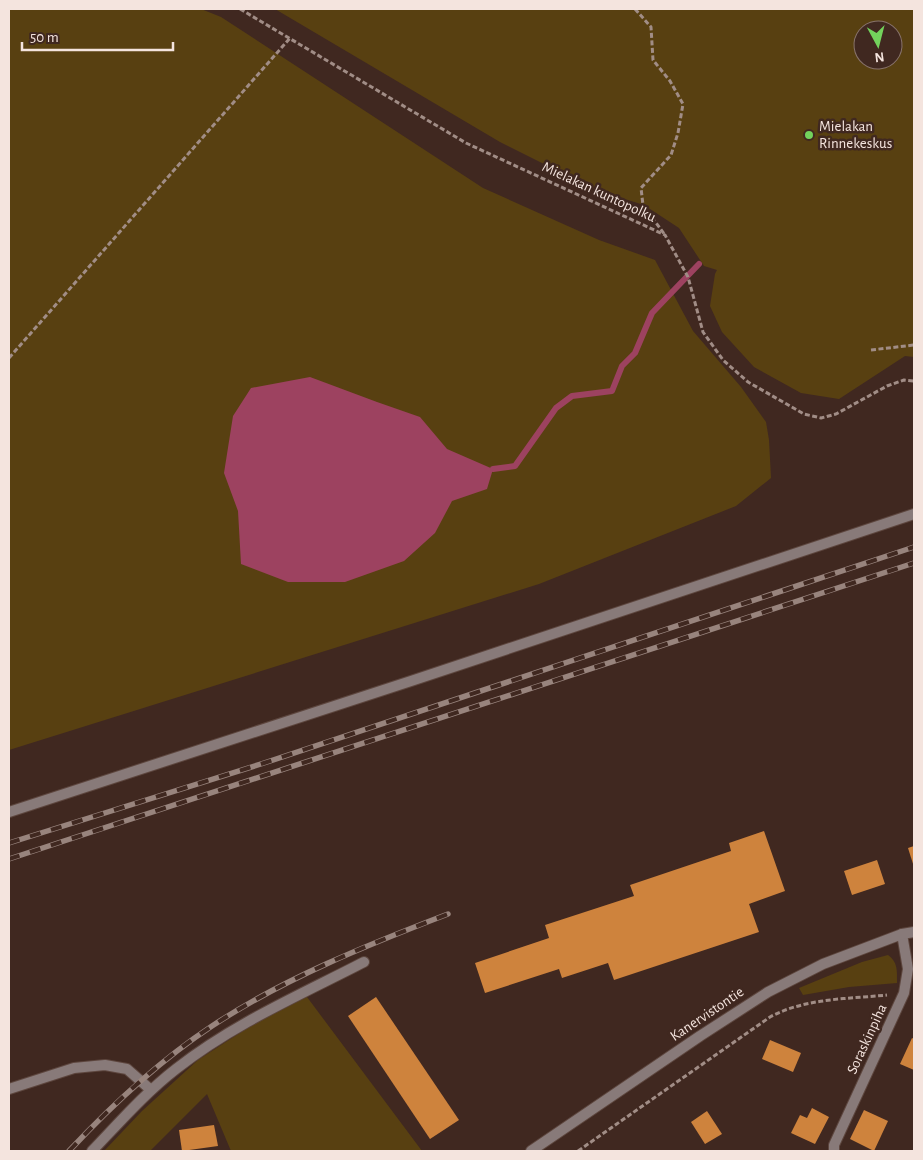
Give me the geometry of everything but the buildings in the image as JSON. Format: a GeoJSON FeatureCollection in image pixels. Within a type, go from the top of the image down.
{"type":"FeatureCollection","features":[{"type":"Feature","properties":{"kind":"street"},"geometry":{"type":"LineString","coordinates":[[9,812],[914,514]]}},
{"type":"Feature","properties":{"kind":"street","name":"Kanervistontie"},"geometry":{"type":"LineString","coordinates":[[531,1151],[768,992],[823,964],[902,934],[914,932]]}},
{"type":"Feature","properties":{"kind":"street","name":"Soraskinpiha"},"geometry":{"type":"LineString","coordinates":[[834,1151],[834,1145],[904,993],[908,969],[902,934]]}},
{"type":"Feature","properties":{"kind":"street"},"geometry":{"type":"LineString","coordinates":[[92,1151],[151,1090],[177,1068],[236,1027],[364,962]]}},
{"type":"Feature","properties":{"kind":"street"},"geometry":{"type":"LineString","coordinates":[[9,1089],[74,1068],[105,1065],[127,1069],[151,1090]]}},
{"type":"Feature","properties":{"kind":"path","name":"Mielakan kuntopolku"},"geometry":{"type":"LineString","coordinates":[[240,9],[466,143],[665,235],[688,277],[703,332],[723,360],[748,382],[804,414],[821,418],[836,414],[887,386],[904,380],[914,381]]}},
{"type":"Feature","properties":{"kind":"path"},"geometry":{"type":"LineString","coordinates":[[635,9],[651,27],[653,60],[670,81],[683,104],[678,133],[671,155],[641,188],[644,205],[665,235]]}},
{"type":"Feature","properties":{"kind":"path"},"geometry":{"type":"LineString","coordinates":[[9,358],[290,38]]}},
{"type":"Feature","properties":{"kind":"path"},"geometry":{"type":"LineString","coordinates":[[870,350],[914,345]]}},
{"type":"Feature","properties":{"kind":"path"},"geometry":{"type":"LineString","coordinates":[[578,1151],[782,1010],[821,1001],[904,993]]}},
{"type":"Feature","properties":{"kind":"shaded area"},"geometry":{"type":"Polygon","coordinates":[[[9,9],[201,9],[221,17],[483,188],[599,240],[655,260],[693,331],[741,387],[766,422],[771,478],[736,506],[539,584],[9,750],[9,9]]]}},
{"type":"Feature","properties":{"kind":"shaded area"},"geometry":{"type":"Polygon","coordinates":[[[275,9],[914,9],[914,357],[905,356],[839,399],[801,393],[754,367],[722,332],[710,306],[717,270],[704,266],[679,228],[644,205],[596,190],[500,142],[275,9]]]}},
{"type":"Feature","properties":{"kind":"shaded area"},"geometry":{"type":"Polygon","coordinates":[[[310,377],[420,417],[447,449],[493,469],[487,489],[452,501],[435,533],[404,561],[345,582],[288,582],[241,564],[238,511],[224,473],[233,416],[251,388],[310,377]]]}},
{"type":"Feature","properties":{"kind":"shaded area"},"geometry":{"type":"Polygon","coordinates":[[[888,955],[895,964],[897,983],[849,987],[803,995],[799,988],[862,962],[888,955]]]}},
{"type":"Feature","properties":{"kind":"shaded area"},"geometry":{"type":"Polygon","coordinates":[[[307,997],[422,1151],[231,1151],[207,1094],[150,1151],[104,1151],[142,1111],[198,1060],[269,1014],[307,997]]]}},
{"type":"Feature","properties":{"kind":"waterway"},"geometry":{"type":"LineString","coordinates":[[493,469],[515,466],[556,408],[572,396],[612,391],[622,366],[635,353],[652,313],[699,264]]}},
{"type":"Feature","properties":{"kind":"railway"},"geometry":{"type":"LineString","coordinates":[[9,843],[264,763],[914,547]]}},
{"type":"Feature","properties":{"kind":"railway"},"geometry":{"type":"LineString","coordinates":[[9,859],[914,563]]}},
{"type":"Feature","properties":{"kind":"railway"},"geometry":{"type":"LineString","coordinates":[[69,1151],[137,1084],[173,1054],[212,1026],[297,978],[357,950],[448,914]]}},
{"type":"Feature","properties":{"kind":"place","name":"Mielakan Rinnekeskus"},"geometry":{"type":"Point","coordinates":[809,135]}}]}
